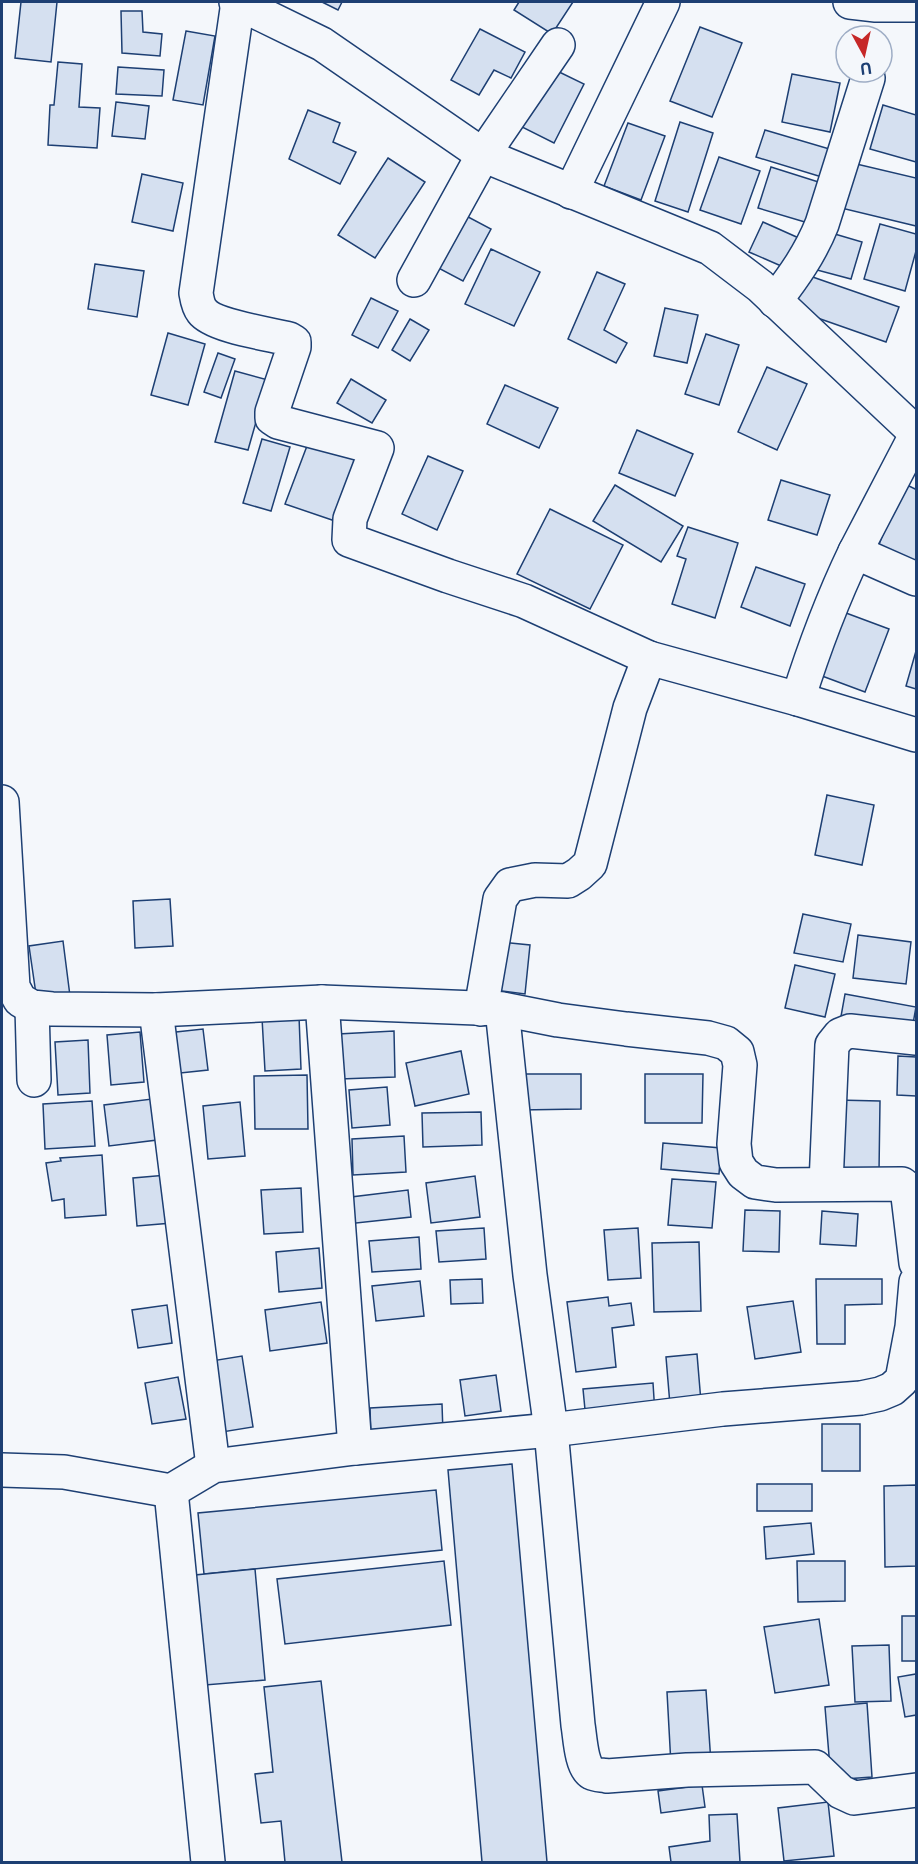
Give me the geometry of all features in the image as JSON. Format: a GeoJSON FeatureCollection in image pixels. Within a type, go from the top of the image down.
{"type":"FeatureCollection","features":[{"type":"Feature","properties":{"kind":"street"},"geometry":{"type":"LineString","coordinates":[[798,699],[836,591],[916,434],[752,279],[710,248],[483,154],[322,45],[283,12],[237,2],[196,293],[199,306],[209,318],[294,342],[272,418],[278,422],[376,448],[350,519],[349,540],[524,601],[649,658],[798,699],[916,735]]}},
{"type":"Feature","properties":{"kind":"street"},"geometry":{"type":"LineString","coordinates":[[572,192],[663,2]]}},
{"type":"Feature","properties":{"kind":"street"},"geometry":{"type":"LineString","coordinates":[[850,2],[876,5],[916,5]]}},
{"type":"Feature","properties":{"kind":"street"},"geometry":{"type":"LineString","coordinates":[[414,280],[483,154],[558,45]]}},
{"type":"Feature","properties":{"kind":"street"},"geometry":{"type":"LineString","coordinates":[[776,301],[805,262],[818,235],[866,84]]}},
{"type":"Feature","properties":{"kind":"street"},"geometry":{"type":"LineString","coordinates":[[855,552],[916,579]]}},
{"type":"Feature","properties":{"kind":"street"},"geometry":{"type":"LineString","coordinates":[[649,658],[630,708],[590,864],[568,880],[535,880],[510,885],[500,899],[492,1009],[551,1430],[578,1725],[584,1761],[588,1770],[594,1774],[607,1776],[687,1770],[814,1767],[841,1792],[854,1798],[916,1790]]}},
{"type":"Feature","properties":{"kind":"street"},"geometry":{"type":"LineString","coordinates":[[2,802],[13,987],[20,1000],[32,1007],[156,1010],[322,1002],[492,1009],[558,1020],[708,1038],[726,1043],[737,1052],[740,1065],[734,1144],[736,1162],[743,1173],[755,1182],[776,1185],[902,1184],[907,1188],[916,1263]]}},
{"type":"Feature","properties":{"kind":"street"},"geometry":{"type":"LineString","coordinates":[[322,1002],[355,1448]]}},
{"type":"Feature","properties":{"kind":"street"},"geometry":{"type":"LineString","coordinates":[[32,1007],[34,1080]]}},
{"type":"Feature","properties":{"kind":"street"},"geometry":{"type":"LineString","coordinates":[[156,1010],[213,1466]]}},
{"type":"Feature","properties":{"kind":"street"},"geometry":{"type":"LineString","coordinates":[[826,1184],[832,1045],[840,1035],[850,1031],[916,1038]]}},
{"type":"Feature","properties":{"kind":"street"},"geometry":{"type":"LineString","coordinates":[[2,1470],[64,1472],[171,1491],[213,1466],[355,1448],[551,1430],[723,1409],[880,1395],[909,1383],[916,1282]]}},
{"type":"Feature","properties":{"kind":"street"},"geometry":{"type":"LineString","coordinates":[[171,1491],[208,1863]]}},
{"type":"Feature","properties":{"kind":"building"},"geometry":{"type":"Polygon","coordinates":[[[21,2],[57,2],[51,62],[15,58],[21,2]]]}},
{"type":"Feature","properties":{"kind":"building"},"geometry":{"type":"Polygon","coordinates":[[[322,2],[342,2],[338,10],[322,2]]]}},
{"type":"Feature","properties":{"kind":"building"},"geometry":{"type":"Polygon","coordinates":[[[519,2],[573,2],[552,34],[514,10],[519,2]]]}},
{"type":"Feature","properties":{"kind":"building"},"geometry":{"type":"Polygon","coordinates":[[[121,11],[142,11],[143,32],[162,34],[160,56],[122,53],[121,11]]]}},
{"type":"Feature","properties":{"kind":"building"},"geometry":{"type":"Polygon","coordinates":[[[700,27],[742,43],[712,117],[670,101],[700,27]]]}},
{"type":"Feature","properties":{"kind":"building"},"geometry":{"type":"Polygon","coordinates":[[[480,29],[525,52],[511,78],[494,70],[479,95],[451,80],[480,29]]]}},
{"type":"Feature","properties":{"kind":"building"},"geometry":{"type":"Polygon","coordinates":[[[186,31],[215,36],[203,105],[173,100],[186,31]]]}},
{"type":"Feature","properties":{"kind":"building"},"geometry":{"type":"Polygon","coordinates":[[[58,62],[82,64],[79,107],[100,108],[97,148],[48,145],[50,105],[54,105],[58,62]]]}},
{"type":"Feature","properties":{"kind":"building"},"geometry":{"type":"Polygon","coordinates":[[[118,67],[164,70],[162,96],[116,94],[118,67]]]}},
{"type":"Feature","properties":{"kind":"building"},"geometry":{"type":"Polygon","coordinates":[[[551,68],[584,84],[554,143],[522,127],[551,68]]]}},
{"type":"Feature","properties":{"kind":"building"},"geometry":{"type":"Polygon","coordinates":[[[792,74],[840,84],[830,132],[782,122],[792,74]]]}},
{"type":"Feature","properties":{"kind":"building"},"geometry":{"type":"Polygon","coordinates":[[[116,102],[149,106],[145,139],[112,136],[116,102]]]}},
{"type":"Feature","properties":{"kind":"building"},"geometry":{"type":"Polygon","coordinates":[[[883,105],[916,115],[916,162],[870,149],[883,105]]]}},
{"type":"Feature","properties":{"kind":"building"},"geometry":{"type":"Polygon","coordinates":[[[308,110],[340,123],[333,142],[356,152],[340,184],[289,159],[308,110]]]}},
{"type":"Feature","properties":{"kind":"building"},"geometry":{"type":"Polygon","coordinates":[[[680,122],[713,133],[688,212],[655,201],[680,122]]]}},
{"type":"Feature","properties":{"kind":"building"},"geometry":{"type":"Polygon","coordinates":[[[628,123],[665,136],[641,200],[604,186],[628,123]]]}},
{"type":"Feature","properties":{"kind":"building"},"geometry":{"type":"Polygon","coordinates":[[[765,130],[843,153],[835,181],[756,157],[765,130]]]}},
{"type":"Feature","properties":{"kind":"building"},"geometry":{"type":"Polygon","coordinates":[[[719,157],[760,171],[741,224],[700,210],[719,157]]]}},
{"type":"Feature","properties":{"kind":"building"},"geometry":{"type":"Polygon","coordinates":[[[388,158],[425,182],[375,258],[338,235],[388,158]]]}},
{"type":"Feature","properties":{"kind":"building"},"geometry":{"type":"Polygon","coordinates":[[[848,162],[916,178],[916,226],[837,207],[848,162]]]}},
{"type":"Feature","properties":{"kind":"building"},"geometry":{"type":"Polygon","coordinates":[[[771,167],[828,185],[815,225],[758,208],[771,167]]]}},
{"type":"Feature","properties":{"kind":"building"},"geometry":{"type":"Polygon","coordinates":[[[142,174],[183,183],[173,231],[132,222],[142,174]]]}},
{"type":"Feature","properties":{"kind":"building"},"geometry":{"type":"Polygon","coordinates":[[[455,210],[491,229],[463,281],[427,262],[455,210]]]}},
{"type":"Feature","properties":{"kind":"building"},"geometry":{"type":"Polygon","coordinates":[[[763,222],[801,239],[788,269],[749,252],[763,222]]]}},
{"type":"Feature","properties":{"kind":"building"},"geometry":{"type":"Polygon","coordinates":[[[880,224],[916,234],[916,251],[905,291],[864,279],[880,224]]]}},
{"type":"Feature","properties":{"kind":"building"},"geometry":{"type":"Polygon","coordinates":[[[828,232],[862,242],[851,279],[817,270],[828,232]]]}},
{"type":"Feature","properties":{"kind":"building"},"geometry":{"type":"Polygon","coordinates":[[[491,249],[540,272],[514,326],[465,304],[491,249]]]}},
{"type":"Feature","properties":{"kind":"building"},"geometry":{"type":"Polygon","coordinates":[[[95,264],[144,271],[137,317],[88,309],[95,264]]]}},
{"type":"Feature","properties":{"kind":"building"},"geometry":{"type":"Polygon","coordinates":[[[597,272],[625,284],[604,330],[627,343],[616,363],[568,339],[597,272]]]}},
{"type":"Feature","properties":{"kind":"building"},"geometry":{"type":"Polygon","coordinates":[[[804,274],[899,307],[886,342],[792,309],[804,274]]]}},
{"type":"Feature","properties":{"kind":"building"},"geometry":{"type":"Polygon","coordinates":[[[371,298],[398,311],[378,348],[352,335],[371,298]]]}},
{"type":"Feature","properties":{"kind":"building"},"geometry":{"type":"Polygon","coordinates":[[[665,308],[698,315],[687,363],[654,356],[665,308]]]}},
{"type":"Feature","properties":{"kind":"building"},"geometry":{"type":"Polygon","coordinates":[[[410,319],[429,330],[410,361],[392,350],[410,319]]]}},
{"type":"Feature","properties":{"kind":"building"},"geometry":{"type":"Polygon","coordinates":[[[168,333],[205,344],[188,405],[151,395],[168,333]]]}},
{"type":"Feature","properties":{"kind":"building"},"geometry":{"type":"Polygon","coordinates":[[[706,334],[739,345],[719,405],[685,394],[706,334]]]}},
{"type":"Feature","properties":{"kind":"building"},"geometry":{"type":"Polygon","coordinates":[[[218,353],[235,359],[221,398],[204,392],[218,353]]]}},
{"type":"Feature","properties":{"kind":"building"},"geometry":{"type":"Polygon","coordinates":[[[767,367],[807,384],[777,450],[738,432],[767,367]]]}},
{"type":"Feature","properties":{"kind":"building"},"geometry":{"type":"Polygon","coordinates":[[[235,371],[268,380],[248,450],[215,442],[235,371]]]}},
{"type":"Feature","properties":{"kind":"building"},"geometry":{"type":"Polygon","coordinates":[[[351,379],[386,400],[372,423],[337,403],[351,379]]]}},
{"type":"Feature","properties":{"kind":"building"},"geometry":{"type":"Polygon","coordinates":[[[505,385],[558,408],[539,448],[487,424],[505,385]]]}},
{"type":"Feature","properties":{"kind":"building"},"geometry":{"type":"Polygon","coordinates":[[[637,430],[693,454],[675,496],[619,473],[637,430]]]}},
{"type":"Feature","properties":{"kind":"building"},"geometry":{"type":"Polygon","coordinates":[[[310,438],[360,456],[335,521],[285,504],[310,438]]]}},
{"type":"Feature","properties":{"kind":"building"},"geometry":{"type":"Polygon","coordinates":[[[262,439],[290,447],[271,511],[243,503],[262,439]]]}},
{"type":"Feature","properties":{"kind":"building"},"geometry":{"type":"Polygon","coordinates":[[[428,456],[463,471],[437,530],[402,514],[428,456]]]}},
{"type":"Feature","properties":{"kind":"building"},"geometry":{"type":"Polygon","coordinates":[[[781,480],[830,495],[817,535],[768,520],[781,480]]]}},
{"type":"Feature","properties":{"kind":"building"},"geometry":{"type":"Polygon","coordinates":[[[903,483],[915,489],[916,487],[916,561],[878,547],[903,483]]]}},
{"type":"Feature","properties":{"kind":"building"},"geometry":{"type":"Polygon","coordinates":[[[615,485],[683,526],[661,562],[593,521],[615,485]]]}},
{"type":"Feature","properties":{"kind":"building"},"geometry":{"type":"Polygon","coordinates":[[[550,509],[623,545],[590,609],[517,574],[550,509]]]}},
{"type":"Feature","properties":{"kind":"building"},"geometry":{"type":"Polygon","coordinates":[[[688,527],[738,543],[715,618],[672,604],[686,559],[677,556],[688,527]]]}},
{"type":"Feature","properties":{"kind":"building"},"geometry":{"type":"Polygon","coordinates":[[[756,567],[805,584],[790,626],[741,607],[756,567]]]}},
{"type":"Feature","properties":{"kind":"building"},"geometry":{"type":"Polygon","coordinates":[[[838,610],[889,629],[865,692],[814,673],[838,610]]]}},
{"type":"Feature","properties":{"kind":"building"},"geometry":{"type":"Polygon","coordinates":[[[916,651],[916,689],[906,686],[916,651]]]}},
{"type":"Feature","properties":{"kind":"building"},"geometry":{"type":"Polygon","coordinates":[[[827,795],[874,805],[862,865],[815,855],[827,795]]]}},
{"type":"Feature","properties":{"kind":"building"},"geometry":{"type":"Polygon","coordinates":[[[170,899],[173,946],[135,948],[133,901],[170,899]]]}},
{"type":"Feature","properties":{"kind":"building"},"geometry":{"type":"Polygon","coordinates":[[[803,914],[851,924],[843,962],[794,953],[803,914]]]}},
{"type":"Feature","properties":{"kind":"building"},"geometry":{"type":"Polygon","coordinates":[[[858,935],[911,942],[906,984],[853,978],[858,935]]]}},
{"type":"Feature","properties":{"kind":"building"},"geometry":{"type":"Polygon","coordinates":[[[63,941],[70,996],[37,1001],[29,946],[63,941]]]}},
{"type":"Feature","properties":{"kind":"building"},"geometry":{"type":"Polygon","coordinates":[[[499,942],[530,945],[525,994],[494,990],[499,942]]]}},
{"type":"Feature","properties":{"kind":"building"},"geometry":{"type":"Polygon","coordinates":[[[795,965],[835,974],[825,1017],[785,1008],[795,965]]]}},
{"type":"Feature","properties":{"kind":"building"},"geometry":{"type":"Polygon","coordinates":[[[845,994],[916,1007],[911,1035],[840,1022],[845,994]]]}},
{"type":"Feature","properties":{"kind":"building"},"geometry":{"type":"Polygon","coordinates":[[[299,1016],[301,1069],[265,1071],[262,1018],[299,1016]]]}},
{"type":"Feature","properties":{"kind":"building"},"geometry":{"type":"Polygon","coordinates":[[[203,1029],[208,1070],[171,1074],[167,1033],[203,1029]]]}},
{"type":"Feature","properties":{"kind":"building"},"geometry":{"type":"Polygon","coordinates":[[[394,1031],[395,1077],[340,1079],[338,1034],[394,1031]]]}},
{"type":"Feature","properties":{"kind":"building"},"geometry":{"type":"Polygon","coordinates":[[[140,1032],[144,1082],[111,1085],[107,1035],[140,1032]]]}},
{"type":"Feature","properties":{"kind":"building"},"geometry":{"type":"Polygon","coordinates":[[[88,1040],[90,1093],[58,1095],[55,1042],[88,1040]]]}},
{"type":"Feature","properties":{"kind":"building"},"geometry":{"type":"Polygon","coordinates":[[[461,1051],[469,1094],[415,1106],[406,1063],[461,1051]]]}},
{"type":"Feature","properties":{"kind":"building"},"geometry":{"type":"Polygon","coordinates":[[[898,1056],[916,1057],[916,1096],[897,1095],[898,1056]]]}},
{"type":"Feature","properties":{"kind":"building"},"geometry":{"type":"Polygon","coordinates":[[[520,1074],[581,1074],[581,1109],[520,1110],[520,1074]]]}},
{"type":"Feature","properties":{"kind":"building"},"geometry":{"type":"Polygon","coordinates":[[[645,1074],[703,1074],[702,1123],[645,1123],[645,1074]]]}},
{"type":"Feature","properties":{"kind":"building"},"geometry":{"type":"Polygon","coordinates":[[[307,1075],[308,1129],[255,1129],[254,1076],[307,1075]]]}},
{"type":"Feature","properties":{"kind":"building"},"geometry":{"type":"Polygon","coordinates":[[[387,1087],[390,1125],[352,1128],[349,1090],[387,1087]]]}},
{"type":"Feature","properties":{"kind":"building"},"geometry":{"type":"Polygon","coordinates":[[[152,1099],[157,1140],[109,1146],[104,1105],[152,1099]]]}},
{"type":"Feature","properties":{"kind":"building"},"geometry":{"type":"Polygon","coordinates":[[[836,1100],[880,1101],[879,1172],[835,1171],[836,1100]]]}},
{"type":"Feature","properties":{"kind":"building"},"geometry":{"type":"Polygon","coordinates":[[[92,1101],[95,1146],[45,1149],[43,1104],[92,1101]]]}},
{"type":"Feature","properties":{"kind":"building"},"geometry":{"type":"Polygon","coordinates":[[[240,1102],[245,1156],[208,1159],[203,1106],[240,1102]]]}},
{"type":"Feature","properties":{"kind":"building"},"geometry":{"type":"Polygon","coordinates":[[[481,1112],[482,1145],[423,1147],[422,1113],[481,1112]]]}},
{"type":"Feature","properties":{"kind":"building"},"geometry":{"type":"Polygon","coordinates":[[[404,1136],[406,1172],[353,1175],[352,1139],[404,1136]]]}},
{"type":"Feature","properties":{"kind":"building"},"geometry":{"type":"Polygon","coordinates":[[[663,1143],[721,1148],[719,1174],[661,1169],[663,1143]]]}},
{"type":"Feature","properties":{"kind":"building"},"geometry":{"type":"Polygon","coordinates":[[[102,1155],[106,1215],[65,1218],[64,1199],[52,1201],[46,1163],[61,1161],[60,1158],[102,1155]]]}},
{"type":"Feature","properties":{"kind":"building"},"geometry":{"type":"Polygon","coordinates":[[[167,1175],[172,1223],[137,1226],[133,1178],[167,1175]]]}},
{"type":"Feature","properties":{"kind":"building"},"geometry":{"type":"Polygon","coordinates":[[[475,1176],[480,1217],[431,1223],[426,1183],[475,1176]]]}},
{"type":"Feature","properties":{"kind":"building"},"geometry":{"type":"Polygon","coordinates":[[[672,1179],[716,1182],[712,1228],[668,1225],[672,1179]]]}},
{"type":"Feature","properties":{"kind":"building"},"geometry":{"type":"Polygon","coordinates":[[[301,1188],[303,1232],[264,1234],[261,1190],[301,1188]]]}},
{"type":"Feature","properties":{"kind":"building"},"geometry":{"type":"Polygon","coordinates":[[[408,1190],[411,1217],[347,1224],[343,1198],[408,1190]]]}},
{"type":"Feature","properties":{"kind":"building"},"geometry":{"type":"Polygon","coordinates":[[[745,1210],[780,1211],[779,1252],[743,1251],[745,1210]]]}},
{"type":"Feature","properties":{"kind":"building"},"geometry":{"type":"Polygon","coordinates":[[[822,1211],[858,1214],[856,1246],[820,1244],[822,1211]]]}},
{"type":"Feature","properties":{"kind":"building"},"geometry":{"type":"Polygon","coordinates":[[[484,1228],[486,1259],[439,1262],[436,1231],[484,1228]]]}},
{"type":"Feature","properties":{"kind":"building"},"geometry":{"type":"Polygon","coordinates":[[[638,1228],[641,1278],[608,1280],[604,1230],[638,1228]]]}},
{"type":"Feature","properties":{"kind":"building"},"geometry":{"type":"Polygon","coordinates":[[[419,1237],[421,1269],[372,1272],[369,1241],[419,1237]]]}},
{"type":"Feature","properties":{"kind":"building"},"geometry":{"type":"Polygon","coordinates":[[[699,1242],[701,1311],[654,1312],[652,1243],[699,1242]]]}},
{"type":"Feature","properties":{"kind":"building"},"geometry":{"type":"Polygon","coordinates":[[[319,1248],[322,1288],[279,1292],[276,1252],[319,1248]]]}},
{"type":"Feature","properties":{"kind":"building"},"geometry":{"type":"Polygon","coordinates":[[[482,1279],[483,1303],[451,1304],[450,1280],[482,1279]]]}},
{"type":"Feature","properties":{"kind":"building"},"geometry":{"type":"Polygon","coordinates":[[[816,1279],[882,1279],[882,1304],[845,1305],[845,1344],[817,1344],[816,1279]]]}},
{"type":"Feature","properties":{"kind":"building"},"geometry":{"type":"Polygon","coordinates":[[[420,1281],[424,1316],[376,1321],[372,1286],[420,1281]]]}},
{"type":"Feature","properties":{"kind":"building"},"geometry":{"type":"Polygon","coordinates":[[[608,1297],[609,1306],[631,1303],[634,1325],[612,1328],[616,1367],[576,1372],[567,1302],[608,1297]]]}},
{"type":"Feature","properties":{"kind":"building"},"geometry":{"type":"Polygon","coordinates":[[[793,1301],[801,1352],[755,1359],[747,1307],[793,1301]]]}},
{"type":"Feature","properties":{"kind":"building"},"geometry":{"type":"Polygon","coordinates":[[[321,1302],[327,1343],[270,1351],[265,1310],[321,1302]]]}},
{"type":"Feature","properties":{"kind":"building"},"geometry":{"type":"Polygon","coordinates":[[[167,1305],[172,1343],[138,1348],[132,1310],[167,1305]]]}},
{"type":"Feature","properties":{"kind":"building"},"geometry":{"type":"Polygon","coordinates":[[[697,1354],[701,1402],[670,1405],[666,1357],[697,1354]]]}},
{"type":"Feature","properties":{"kind":"building"},"geometry":{"type":"Polygon","coordinates":[[[242,1356],[253,1427],[216,1433],[205,1362],[242,1356]]]}},
{"type":"Feature","properties":{"kind":"building"},"geometry":{"type":"Polygon","coordinates":[[[496,1375],[501,1411],[465,1416],[460,1380],[496,1375]]]}},
{"type":"Feature","properties":{"kind":"building"},"geometry":{"type":"Polygon","coordinates":[[[178,1377],[186,1419],[152,1424],[145,1383],[178,1377]]]}},
{"type":"Feature","properties":{"kind":"building"},"geometry":{"type":"Polygon","coordinates":[[[653,1383],[655,1414],[586,1420],[583,1389],[653,1383]]]}},
{"type":"Feature","properties":{"kind":"building"},"geometry":{"type":"Polygon","coordinates":[[[442,1404],[443,1433],[371,1437],[370,1408],[442,1404]]]}},
{"type":"Feature","properties":{"kind":"building"},"geometry":{"type":"Polygon","coordinates":[[[822,1424],[860,1424],[860,1471],[822,1471],[822,1424]]]}},
{"type":"Feature","properties":{"kind":"building"},"geometry":{"type":"Polygon","coordinates":[[[512,1464],[547,1862],[482,1862],[448,1470],[512,1464]]]}},
{"type":"Feature","properties":{"kind":"building"},"geometry":{"type":"Polygon","coordinates":[[[757,1484],[812,1484],[812,1511],[757,1511],[757,1484]]]}},
{"type":"Feature","properties":{"kind":"building"},"geometry":{"type":"Polygon","coordinates":[[[916,1485],[916,1566],[885,1567],[884,1486],[916,1485]]]}},
{"type":"Feature","properties":{"kind":"building"},"geometry":{"type":"Polygon","coordinates":[[[436,1490],[442,1550],[204,1574],[198,1513],[436,1490]]]}},
{"type":"Feature","properties":{"kind":"building"},"geometry":{"type":"Polygon","coordinates":[[[811,1523],[814,1554],[766,1559],[764,1527],[811,1523]]]}},
{"type":"Feature","properties":{"kind":"building"},"geometry":{"type":"Polygon","coordinates":[[[444,1561],[451,1625],[285,1644],[277,1579],[444,1561]]]}},
{"type":"Feature","properties":{"kind":"building"},"geometry":{"type":"Polygon","coordinates":[[[797,1561],[845,1561],[845,1601],[798,1602],[797,1561]]]}},
{"type":"Feature","properties":{"kind":"building"},"geometry":{"type":"Polygon","coordinates":[[[255,1569],[265,1680],[205,1685],[195,1575],[255,1569]]]}},
{"type":"Feature","properties":{"kind":"building"},"geometry":{"type":"Polygon","coordinates":[[[902,1616],[916,1616],[916,1661],[902,1661],[902,1616]]]}},
{"type":"Feature","properties":{"kind":"building"},"geometry":{"type":"Polygon","coordinates":[[[819,1619],[829,1685],[775,1693],[764,1627],[819,1619]]]}},
{"type":"Feature","properties":{"kind":"building"},"geometry":{"type":"Polygon","coordinates":[[[889,1645],[891,1701],[855,1702],[852,1646],[889,1645]]]}},
{"type":"Feature","properties":{"kind":"building"},"geometry":{"type":"Polygon","coordinates":[[[916,1674],[916,1715],[905,1717],[898,1677],[916,1674]]]}},
{"type":"Feature","properties":{"kind":"building"},"geometry":{"type":"Polygon","coordinates":[[[321,1681],[342,1862],[285,1862],[281,1821],[261,1823],[255,1774],[273,1772],[264,1687],[321,1681]]]}},
{"type":"Feature","properties":{"kind":"building"},"geometry":{"type":"Polygon","coordinates":[[[706,1690],[711,1763],[671,1765],[667,1692],[706,1690]]]}},
{"type":"Feature","properties":{"kind":"building"},"geometry":{"type":"Polygon","coordinates":[[[867,1703],[872,1777],[831,1780],[825,1707],[867,1703]]]}},
{"type":"Feature","properties":{"kind":"building"},"geometry":{"type":"Polygon","coordinates":[[[702,1785],[705,1807],[661,1813],[658,1791],[702,1785]]]}},
{"type":"Feature","properties":{"kind":"building"},"geometry":{"type":"Polygon","coordinates":[[[828,1802],[834,1856],[784,1861],[778,1808],[828,1802]]]}},
{"type":"Feature","properties":{"kind":"building"},"geometry":{"type":"Polygon","coordinates":[[[737,1814],[740,1862],[671,1862],[669,1847],[710,1841],[709,1815],[737,1814]]]}}]}
